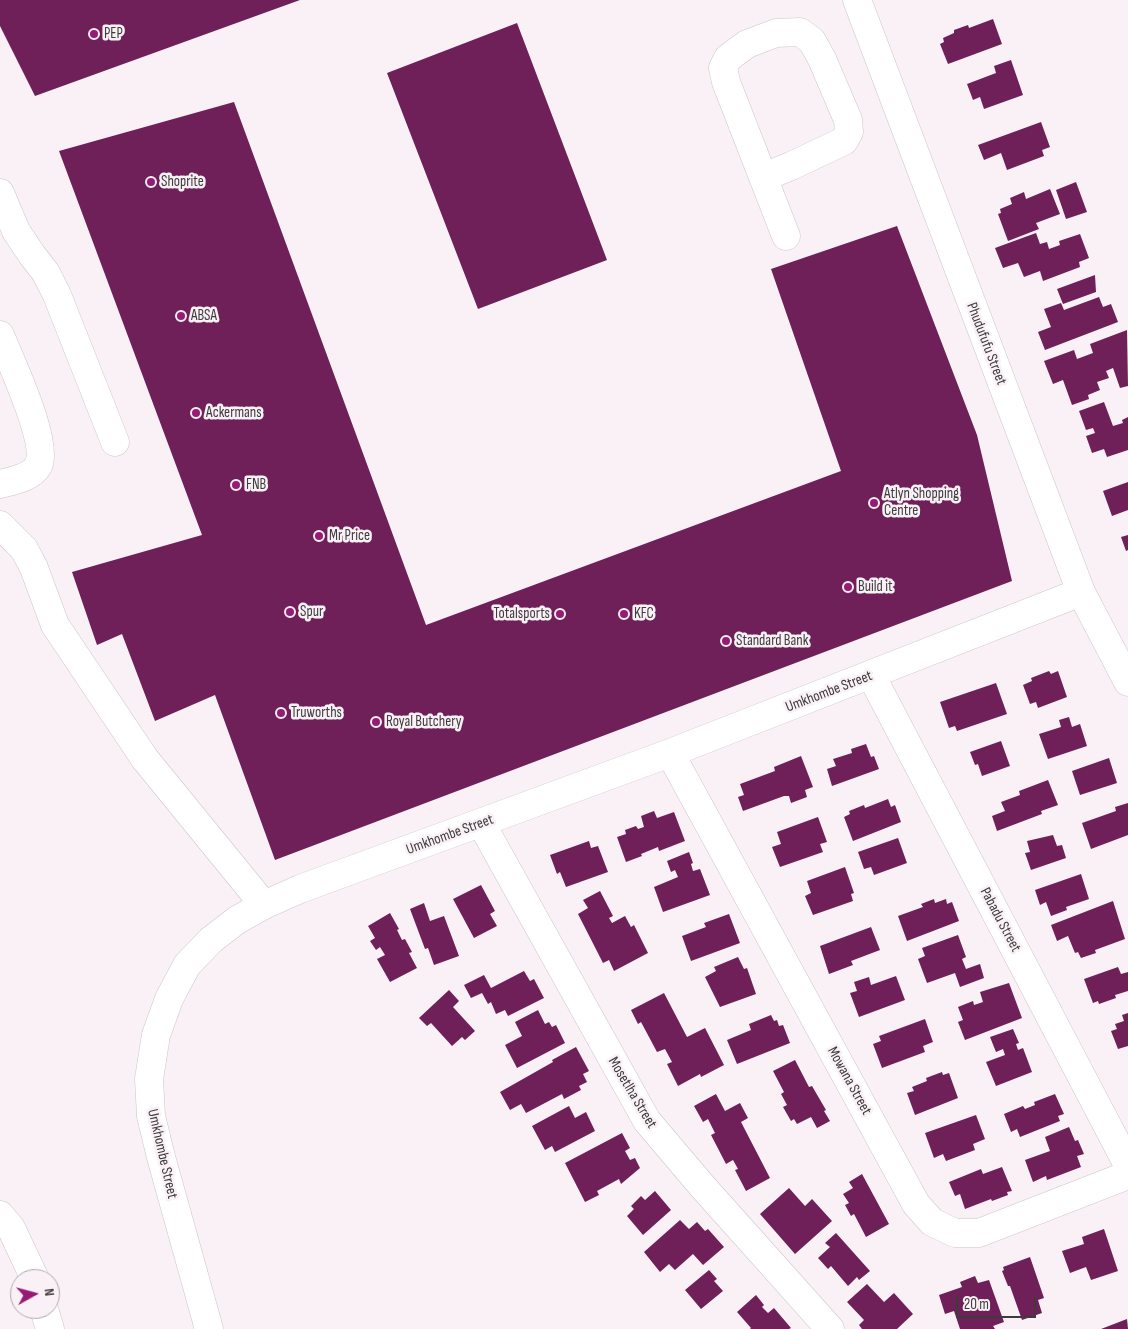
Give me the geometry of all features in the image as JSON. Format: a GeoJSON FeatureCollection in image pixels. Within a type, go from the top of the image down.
{"type":"FeatureCollection","features":[{"type":"Feature","properties":{"kind":"street","name":"Phudufufu Street"},"geometry":{"type":"LineString","coordinates":[[857,0],[1081,592],[1128,682]]}},
{"type":"Feature","properties":{"kind":"street"},"geometry":{"type":"LineString","coordinates":[[764,177],[832,148],[844,141],[849,132],[848,120],[822,59],[812,40],[800,32],[776,33],[747,44],[728,58],[723,68],[726,82],[786,236]]}},
{"type":"Feature","properties":{"kind":"street"},"geometry":{"type":"LineString","coordinates":[[0,193],[16,231],[46,273],[57,295],[115,442]]}},
{"type":"Feature","properties":{"kind":"street"},"geometry":{"type":"LineString","coordinates":[[0,335],[37,429],[41,451],[38,466],[26,476],[0,484]]}},
{"type":"Feature","properties":{"kind":"street"},"geometry":{"type":"LineString","coordinates":[[0,525],[24,549],[34,568],[54,625],[145,759],[264,905]]}},
{"type":"Feature","properties":{"kind":"street","name":"Umkhombe Street"},"geometry":{"type":"LineString","coordinates":[[209,1329],[151,1116],[149,1079],[156,1035],[169,999],[187,966],[211,940],[237,920],[264,905],[300,889],[670,753],[1081,592]]}},
{"type":"Feature","properties":{"kind":"street","name":"Pabadu Street"},"geometry":{"type":"LineString","coordinates":[[872,675],[1128,1165]]}},
{"type":"Feature","properties":{"kind":"street","name":"Mowana Street"},"geometry":{"type":"LineString","coordinates":[[670,753],[916,1204],[932,1222],[955,1233],[980,1234],[1128,1175]]}},
{"type":"Feature","properties":{"kind":"street","name":"Mosetlha Street"},"geometry":{"type":"LineString","coordinates":[[481,823],[646,1121],[702,1187],[830,1329]]}},
{"type":"Feature","properties":{"kind":"street"},"geometry":{"type":"LineString","coordinates":[[0,1215],[12,1228],[30,1269]]}},
{"type":"Feature","properties":{"kind":"building"},"geometry":{"type":"Polygon","coordinates":[[[0,0],[300,0],[35,96],[0,26],[0,0]]]}},
{"type":"Feature","properties":{"kind":"building"},"geometry":{"type":"Polygon","coordinates":[[[993,19],[1002,44],[948,64],[940,44],[944,42],[943,38],[954,33],[954,30],[968,25],[969,28],[993,19]]]}},
{"type":"Feature","properties":{"kind":"building"},"geometry":{"type":"Polygon","coordinates":[[[517,23],[607,260],[478,309],[387,73],[517,23]]]}},
{"type":"Feature","properties":{"kind":"building"},"geometry":{"type":"Polygon","coordinates":[[[1011,60],[1023,95],[984,109],[980,97],[973,100],[967,84],[996,73],[994,66],[1011,60]]]}},
{"type":"Feature","properties":{"kind":"building","name":"Atlyn Shopping Centre"},"geometry":{"type":"Polygon","coordinates":[[[234,102],[426,625],[841,471],[771,269],[897,226],[977,435],[1012,581],[275,860],[215,695],[155,721],[122,634],[97,645],[72,572],[202,535],[59,151],[234,102]]]}},
{"type":"Feature","properties":{"kind":"building"},"geometry":{"type":"Polygon","coordinates":[[[1041,122],[1050,147],[1042,150],[1044,156],[1007,170],[1001,153],[984,160],[978,145],[1041,122]]]}},
{"type":"Feature","properties":{"kind":"building"},"geometry":{"type":"Polygon","coordinates":[[[1076,182],[1087,212],[1066,219],[1056,190],[1076,182]]]}},
{"type":"Feature","properties":{"kind":"building"},"geometry":{"type":"Polygon","coordinates":[[[1050,189],[1060,214],[1036,223],[1039,229],[1008,241],[998,214],[1001,213],[1000,209],[1012,204],[1010,198],[1024,192],[1026,199],[1050,189]]]}},
{"type":"Feature","properties":{"kind":"building"},"geometry":{"type":"Polygon","coordinates":[[[1036,233],[1040,244],[1047,242],[1049,249],[1060,245],[1059,241],[1080,234],[1089,258],[1079,262],[1080,267],[1043,281],[1040,271],[1024,277],[1018,263],[1003,268],[995,248],[1036,233]]]}},
{"type":"Feature","properties":{"kind":"building"},"geometry":{"type":"Polygon","coordinates":[[[1095,275],[1096,292],[1063,304],[1057,289],[1095,275]]]}},
{"type":"Feature","properties":{"kind":"building"},"geometry":{"type":"Polygon","coordinates":[[[1099,297],[1103,307],[1111,304],[1118,322],[1045,350],[1038,332],[1051,327],[1044,309],[1061,303],[1064,310],[1099,297]]]}},
{"type":"Feature","properties":{"kind":"building"},"geometry":{"type":"Polygon","coordinates":[[[1127,330],[1128,386],[1120,388],[1113,368],[1106,371],[1109,378],[1097,382],[1100,390],[1088,395],[1089,399],[1072,405],[1063,380],[1053,384],[1044,361],[1074,350],[1077,359],[1093,353],[1090,344],[1127,330]]]}},
{"type":"Feature","properties":{"kind":"building"},"geometry":{"type":"Polygon","coordinates":[[[1104,402],[1113,426],[1123,423],[1122,420],[1128,417],[1128,450],[1107,457],[1104,449],[1092,453],[1086,436],[1095,433],[1093,428],[1086,430],[1079,411],[1104,402]]]}},
{"type":"Feature","properties":{"kind":"building"},"geometry":{"type":"Polygon","coordinates":[[[1128,482],[1128,510],[1112,516],[1103,491],[1128,482]]]}},
{"type":"Feature","properties":{"kind":"building"},"geometry":{"type":"Polygon","coordinates":[[[1128,535],[1128,550],[1126,551],[1121,537],[1128,535]]]}},
{"type":"Feature","properties":{"kind":"building"},"geometry":{"type":"Polygon","coordinates":[[[1049,671],[1051,674],[1058,671],[1067,697],[1038,708],[1036,702],[1030,704],[1023,685],[1032,681],[1031,678],[1049,671]]]}},
{"type":"Feature","properties":{"kind":"building"},"geometry":{"type":"Polygon","coordinates":[[[996,683],[1007,714],[957,731],[955,726],[949,728],[940,702],[996,683]]]}},
{"type":"Feature","properties":{"kind":"building"},"geometry":{"type":"Polygon","coordinates":[[[1069,717],[1072,727],[1080,724],[1087,746],[1048,759],[1039,734],[1061,727],[1059,720],[1069,717]]]}},
{"type":"Feature","properties":{"kind":"building"},"geometry":{"type":"Polygon","coordinates":[[[1001,741],[1010,766],[982,776],[978,764],[975,765],[970,752],[1001,741]]]}},
{"type":"Feature","properties":{"kind":"building"},"geometry":{"type":"Polygon","coordinates":[[[866,744],[871,757],[874,756],[879,769],[832,786],[827,769],[836,766],[833,759],[852,753],[851,749],[866,744]]]}},
{"type":"Feature","properties":{"kind":"building"},"geometry":{"type":"Polygon","coordinates":[[[801,756],[813,787],[805,790],[807,797],[791,803],[789,796],[784,796],[743,811],[738,797],[744,795],[740,784],[775,771],[774,767],[801,756]]]}},
{"type":"Feature","properties":{"kind":"building"},"geometry":{"type":"Polygon","coordinates":[[[1109,758],[1117,783],[1080,795],[1072,771],[1109,758]]]}},
{"type":"Feature","properties":{"kind":"building"},"geometry":{"type":"Polygon","coordinates":[[[1048,780],[1058,805],[1041,811],[1042,814],[997,831],[992,816],[1005,811],[1001,802],[1020,795],[1019,791],[1048,780]]]}},
{"type":"Feature","properties":{"kind":"building"},"geometry":{"type":"Polygon","coordinates":[[[888,799],[891,807],[895,805],[901,822],[853,841],[844,817],[850,814],[849,811],[864,805],[865,808],[888,799]]]}},
{"type":"Feature","properties":{"kind":"building"},"geometry":{"type":"Polygon","coordinates":[[[1128,803],[1128,835],[1091,849],[1082,823],[1116,811],[1115,807],[1128,803]]]}},
{"type":"Feature","properties":{"kind":"building"},"geometry":{"type":"Polygon","coordinates":[[[654,811],[657,818],[674,812],[685,841],[659,851],[658,847],[626,862],[617,837],[626,834],[625,830],[636,826],[638,829],[644,827],[641,816],[654,811]]]}},
{"type":"Feature","properties":{"kind":"building"},"geometry":{"type":"Polygon","coordinates":[[[818,817],[827,842],[820,844],[823,852],[780,867],[772,847],[781,844],[777,832],[818,817]]]}},
{"type":"Feature","properties":{"kind":"building"},"geometry":{"type":"Polygon","coordinates":[[[1053,835],[1057,846],[1062,845],[1066,858],[1031,870],[1025,853],[1030,852],[1027,841],[1053,835]]]}},
{"type":"Feature","properties":{"kind":"building"},"geometry":{"type":"Polygon","coordinates":[[[898,838],[907,863],[874,875],[871,867],[864,869],[858,852],[898,838]]]}},
{"type":"Feature","properties":{"kind":"building"},"geometry":{"type":"Polygon","coordinates":[[[589,841],[591,848],[598,846],[608,872],[566,887],[560,872],[557,874],[550,855],[589,841]]]}},
{"type":"Feature","properties":{"kind":"building"},"geometry":{"type":"Polygon","coordinates":[[[689,852],[693,863],[691,864],[693,871],[700,869],[710,895],[663,912],[654,887],[678,877],[675,870],[671,872],[667,861],[689,852]]]}},
{"type":"Feature","properties":{"kind":"building"},"geometry":{"type":"Polygon","coordinates":[[[845,867],[854,893],[851,894],[853,901],[813,915],[805,896],[811,893],[807,881],[845,867]]]}},
{"type":"Feature","properties":{"kind":"building"},"geometry":{"type":"Polygon","coordinates":[[[1081,874],[1089,899],[1066,907],[1067,910],[1051,916],[1046,902],[1040,905],[1035,890],[1081,874]]]}},
{"type":"Feature","properties":{"kind":"building"},"geometry":{"type":"Polygon","coordinates":[[[481,885],[495,911],[490,914],[497,926],[474,938],[453,899],[481,885]]]}},
{"type":"Feature","properties":{"kind":"building"},"geometry":{"type":"Polygon","coordinates":[[[600,891],[613,916],[609,918],[612,923],[625,916],[631,927],[634,925],[648,953],[614,971],[609,960],[603,963],[578,914],[588,908],[583,900],[600,891]]]}},
{"type":"Feature","properties":{"kind":"building"},"geometry":{"type":"Polygon","coordinates":[[[934,899],[935,903],[946,899],[947,904],[952,902],[959,921],[907,941],[898,916],[923,907],[921,904],[934,899]]]}},
{"type":"Feature","properties":{"kind":"building"},"geometry":{"type":"Polygon","coordinates":[[[1113,901],[1125,939],[1095,950],[1096,953],[1081,958],[1078,952],[1075,953],[1068,936],[1057,941],[1051,925],[1113,901]]]}},
{"type":"Feature","properties":{"kind":"building"},"geometry":{"type":"Polygon","coordinates":[[[424,903],[430,921],[444,916],[459,956],[434,965],[428,948],[425,949],[410,909],[424,903]]]}},
{"type":"Feature","properties":{"kind":"building"},"geometry":{"type":"Polygon","coordinates":[[[390,913],[399,929],[397,930],[402,940],[405,939],[412,952],[409,953],[417,968],[390,982],[377,959],[385,955],[380,947],[376,950],[370,941],[375,938],[368,926],[390,913]]]}},
{"type":"Feature","properties":{"kind":"building"},"geometry":{"type":"Polygon","coordinates":[[[729,914],[740,943],[691,961],[682,936],[706,927],[704,923],[729,914]]]}},
{"type":"Feature","properties":{"kind":"building"},"geometry":{"type":"Polygon","coordinates":[[[871,927],[880,950],[851,961],[853,965],[829,974],[820,946],[871,927]]]}},
{"type":"Feature","properties":{"kind":"building"},"geometry":{"type":"Polygon","coordinates":[[[958,935],[966,957],[962,959],[966,969],[980,964],[984,978],[960,987],[955,973],[927,983],[918,959],[925,956],[922,948],[958,935]]]}},
{"type":"Feature","properties":{"kind":"building"},"geometry":{"type":"Polygon","coordinates":[[[738,957],[744,969],[747,968],[756,994],[720,1007],[705,977],[716,971],[714,967],[738,957]]]}},
{"type":"Feature","properties":{"kind":"building"},"geometry":{"type":"Polygon","coordinates":[[[1118,967],[1121,974],[1128,972],[1128,991],[1115,995],[1116,998],[1099,1004],[1098,1001],[1093,1003],[1084,979],[1118,967]]]}},
{"type":"Feature","properties":{"kind":"building"},"geometry":{"type":"Polygon","coordinates":[[[524,971],[530,981],[534,979],[544,998],[508,1016],[505,1010],[496,1014],[491,1002],[488,1004],[482,993],[471,998],[464,985],[484,975],[491,988],[524,971]]]}},
{"type":"Feature","properties":{"kind":"building"},"geometry":{"type":"Polygon","coordinates":[[[896,976],[905,1000],[859,1017],[850,993],[857,991],[854,982],[869,977],[871,985],[896,976]]]}},
{"type":"Feature","properties":{"kind":"building"},"geometry":{"type":"Polygon","coordinates":[[[1009,983],[1022,1018],[965,1040],[958,1022],[963,1020],[958,1007],[973,1001],[974,1005],[983,1002],[980,992],[1009,983]]]}},
{"type":"Feature","properties":{"kind":"building"},"geometry":{"type":"Polygon","coordinates":[[[449,990],[459,1001],[453,1007],[475,1031],[465,1040],[462,1037],[452,1046],[431,1023],[427,1026],[419,1018],[449,990]]]}},
{"type":"Feature","properties":{"kind":"building"},"geometry":{"type":"Polygon","coordinates":[[[664,993],[687,1037],[705,1028],[724,1065],[701,1077],[700,1074],[678,1086],[667,1064],[672,1062],[665,1049],[657,1052],[641,1022],[638,1024],[631,1010],[664,993]]]}},
{"type":"Feature","properties":{"kind":"building"},"geometry":{"type":"Polygon","coordinates":[[[538,1010],[545,1024],[549,1022],[552,1027],[556,1025],[565,1043],[517,1068],[505,1045],[522,1036],[515,1022],[538,1010]]]}},
{"type":"Feature","properties":{"kind":"building"},"geometry":{"type":"Polygon","coordinates":[[[1128,1013],[1128,1046],[1118,1049],[1111,1031],[1117,1029],[1115,1024],[1124,1021],[1122,1015],[1128,1013]]]}},
{"type":"Feature","properties":{"kind":"building"},"geometry":{"type":"Polygon","coordinates":[[[771,1015],[774,1021],[777,1020],[779,1026],[783,1025],[790,1043],[737,1064],[727,1040],[751,1030],[749,1024],[771,1015]]]}},
{"type":"Feature","properties":{"kind":"building"},"geometry":{"type":"Polygon","coordinates":[[[925,1019],[933,1042],[923,1046],[925,1052],[882,1068],[873,1044],[881,1041],[879,1036],[925,1019]]]}},
{"type":"Feature","properties":{"kind":"building"},"geometry":{"type":"Polygon","coordinates":[[[1013,1029],[1019,1043],[1016,1044],[1018,1050],[1023,1048],[1032,1072],[996,1086],[986,1062],[1005,1055],[1003,1049],[996,1052],[990,1037],[1013,1029]]]}},
{"type":"Feature","properties":{"kind":"building"},"geometry":{"type":"Polygon","coordinates":[[[576,1047],[589,1071],[583,1074],[587,1082],[579,1086],[581,1090],[564,1099],[562,1094],[526,1113],[521,1104],[510,1110],[500,1092],[576,1047]]]}},
{"type":"Feature","properties":{"kind":"building"},"geometry":{"type":"Polygon","coordinates":[[[795,1060],[809,1087],[812,1086],[826,1110],[824,1111],[830,1121],[817,1128],[811,1117],[797,1124],[794,1119],[791,1121],[783,1107],[787,1105],[781,1094],[784,1092],[773,1071],[795,1060]]]}},
{"type":"Feature","properties":{"kind":"building"},"geometry":{"type":"Polygon","coordinates":[[[942,1072],[943,1075],[949,1073],[958,1098],[915,1115],[907,1093],[914,1091],[912,1087],[927,1081],[926,1078],[942,1072]]]}},
{"type":"Feature","properties":{"kind":"building"},"geometry":{"type":"Polygon","coordinates":[[[716,1094],[725,1111],[740,1103],[748,1118],[741,1122],[770,1178],[746,1191],[735,1170],[738,1169],[733,1160],[726,1164],[711,1135],[715,1133],[708,1119],[703,1122],[694,1106],[716,1094]]]}},
{"type":"Feature","properties":{"kind":"building"},"geometry":{"type":"Polygon","coordinates":[[[1055,1094],[1064,1114],[1058,1116],[1060,1121],[1020,1137],[1017,1129],[1011,1132],[1004,1114],[1023,1106],[1025,1109],[1035,1105],[1034,1102],[1055,1094]]]}},
{"type":"Feature","properties":{"kind":"building"},"geometry":{"type":"Polygon","coordinates":[[[569,1106],[575,1118],[586,1112],[595,1131],[555,1152],[552,1146],[545,1150],[532,1126],[569,1106]]]}},
{"type":"Feature","properties":{"kind":"building"},"geometry":{"type":"Polygon","coordinates":[[[976,1115],[985,1139],[973,1144],[975,1150],[946,1161],[943,1154],[934,1158],[925,1133],[976,1115]]]}},
{"type":"Feature","properties":{"kind":"building"},"geometry":{"type":"Polygon","coordinates":[[[1069,1127],[1075,1141],[1078,1140],[1084,1154],[1077,1156],[1081,1167],[1047,1180],[1046,1176],[1033,1182],[1025,1160],[1050,1151],[1045,1137],[1069,1127]]]}},
{"type":"Feature","properties":{"kind":"building"},"geometry":{"type":"Polygon","coordinates":[[[622,1133],[630,1148],[625,1151],[630,1160],[635,1158],[640,1168],[621,1184],[619,1179],[597,1191],[599,1195],[585,1202],[565,1163],[622,1133]]]}},
{"type":"Feature","properties":{"kind":"building"},"geometry":{"type":"Polygon","coordinates":[[[1002,1167],[1012,1191],[1007,1192],[1008,1195],[965,1209],[960,1194],[955,1196],[949,1182],[981,1169],[983,1174],[1002,1167]]]}},
{"type":"Feature","properties":{"kind":"building"},"geometry":{"type":"Polygon","coordinates":[[[862,1174],[889,1224],[866,1237],[854,1214],[851,1216],[845,1205],[849,1203],[843,1194],[853,1188],[849,1182],[862,1174]]]}},
{"type":"Feature","properties":{"kind":"building"},"geometry":{"type":"Polygon","coordinates":[[[789,1188],[805,1206],[812,1199],[832,1221],[795,1254],[760,1214],[789,1188]]]}},
{"type":"Feature","properties":{"kind":"building"},"geometry":{"type":"Polygon","coordinates":[[[655,1191],[671,1210],[643,1235],[627,1216],[634,1209],[631,1206],[641,1196],[645,1200],[655,1191]]]}},
{"type":"Feature","properties":{"kind":"building"},"geometry":{"type":"Polygon","coordinates":[[[680,1220],[689,1229],[697,1222],[705,1231],[708,1229],[724,1247],[703,1265],[693,1254],[675,1270],[669,1264],[660,1272],[644,1252],[680,1220]]]}},
{"type":"Feature","properties":{"kind":"building"},"geometry":{"type":"Polygon","coordinates":[[[1104,1229],[1118,1271],[1091,1280],[1086,1267],[1070,1273],[1062,1251],[1084,1244],[1082,1237],[1104,1229]]]}},
{"type":"Feature","properties":{"kind":"building"},"geometry":{"type":"Polygon","coordinates":[[[836,1233],[870,1271],[859,1280],[857,1277],[848,1286],[831,1266],[828,1269],[818,1258],[830,1247],[825,1243],[836,1233]]]}},
{"type":"Feature","properties":{"kind":"building"},"geometry":{"type":"Polygon","coordinates":[[[1030,1257],[1044,1298],[1038,1300],[1042,1313],[1022,1320],[1010,1286],[1008,1286],[1002,1271],[1004,1270],[1003,1267],[1030,1257]]]}},
{"type":"Feature","properties":{"kind":"building"},"geometry":{"type":"Polygon","coordinates":[[[709,1270],[717,1279],[714,1281],[723,1291],[701,1309],[685,1290],[709,1270]]]}},
{"type":"Feature","properties":{"kind":"building"},"geometry":{"type":"Polygon","coordinates":[[[975,1276],[978,1283],[989,1280],[1004,1322],[993,1326],[995,1329],[960,1329],[954,1311],[945,1314],[939,1295],[962,1287],[960,1282],[975,1276]]]}},
{"type":"Feature","properties":{"kind":"building"},"geometry":{"type":"Polygon","coordinates":[[[867,1284],[884,1302],[894,1293],[913,1314],[897,1329],[862,1329],[859,1325],[864,1320],[847,1302],[867,1284]]]}},
{"type":"Feature","properties":{"kind":"building"},"geometry":{"type":"Polygon","coordinates":[[[756,1295],[764,1305],[762,1307],[768,1313],[774,1308],[791,1328],[750,1329],[737,1312],[756,1295]]]}},
{"type":"Feature","properties":{"kind":"building"},"geometry":{"type":"Polygon","coordinates":[[[1127,1319],[1128,1329],[1101,1329],[1127,1319]]]}},
{"type":"Feature","properties":{"kind":"place","name":"PEP"},"geometry":{"type":"Point","coordinates":[94,34]}},
{"type":"Feature","properties":{"kind":"place","name":"Shoprite"},"geometry":{"type":"Point","coordinates":[151,182]}},
{"type":"Feature","properties":{"kind":"place","name":"ABSA"},"geometry":{"type":"Point","coordinates":[181,316]}},
{"type":"Feature","properties":{"kind":"place","name":"Ackermans"},"geometry":{"type":"Point","coordinates":[196,413]}},
{"type":"Feature","properties":{"kind":"place","name":"FNB"},"geometry":{"type":"Point","coordinates":[236,485]}},
{"type":"Feature","properties":{"kind":"place","name":"Atlyn Shopping Centre"},"geometry":{"type":"Point","coordinates":[874,503]}},
{"type":"Feature","properties":{"kind":"place","name":"Mr Price"},"geometry":{"type":"Point","coordinates":[319,536]}},
{"type":"Feature","properties":{"kind":"place","name":"Build it"},"geometry":{"type":"Point","coordinates":[848,587]}},
{"type":"Feature","properties":{"kind":"place","name":"Spur"},"geometry":{"type":"Point","coordinates":[290,612]}},
{"type":"Feature","properties":{"kind":"place","name":"Totalsports"},"geometry":{"type":"Point","coordinates":[560,614]}},
{"type":"Feature","properties":{"kind":"place","name":"KFC"},"geometry":{"type":"Point","coordinates":[624,614]}},
{"type":"Feature","properties":{"kind":"place","name":"Standard Bank"},"geometry":{"type":"Point","coordinates":[726,641]}},
{"type":"Feature","properties":{"kind":"place","name":"Truworths"},"geometry":{"type":"Point","coordinates":[281,713]}},
{"type":"Feature","properties":{"kind":"place","name":"Royal Butchery"},"geometry":{"type":"Point","coordinates":[376,722]}}]}
